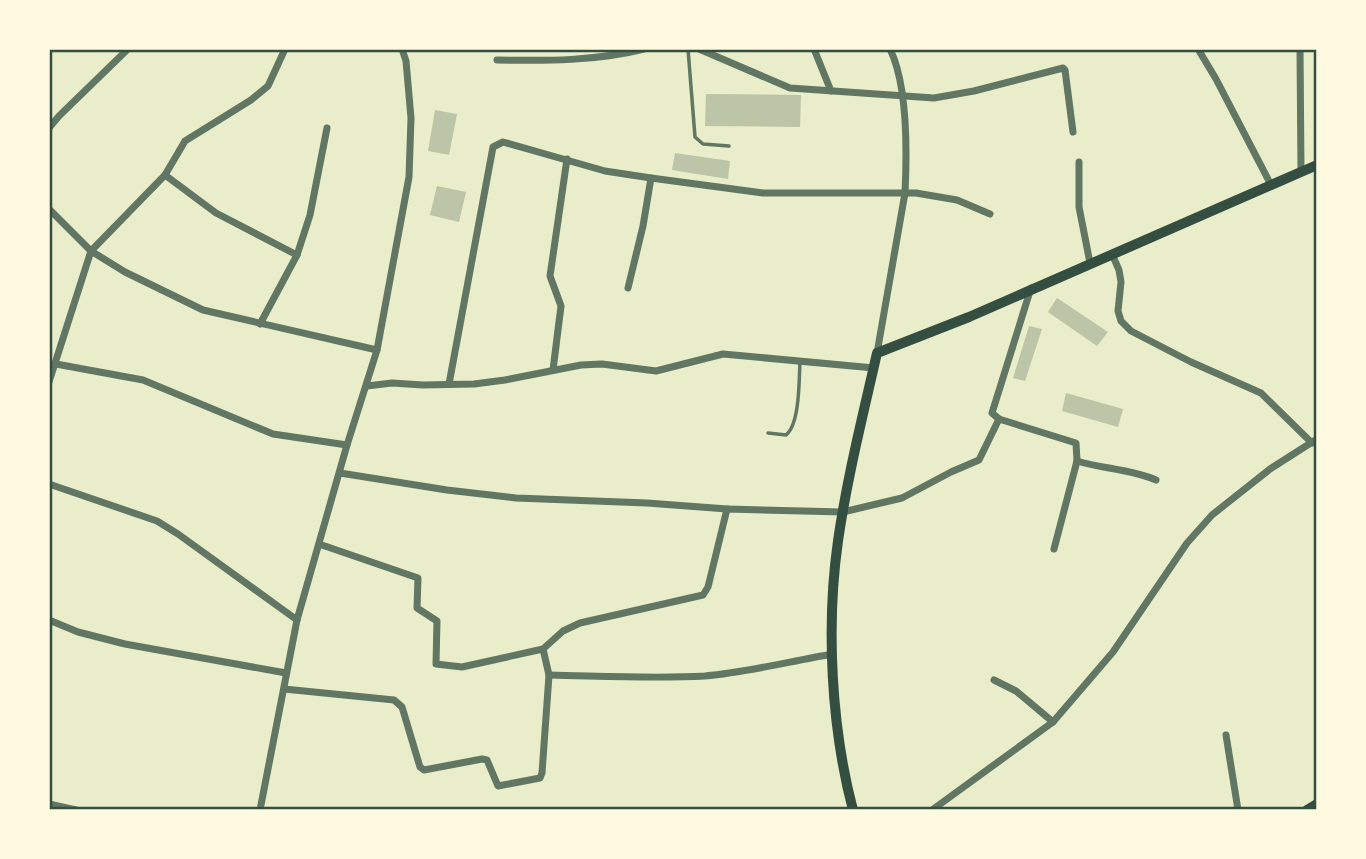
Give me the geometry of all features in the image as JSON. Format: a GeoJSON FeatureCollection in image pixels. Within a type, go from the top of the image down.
{"type":"FeatureCollection","features":[{"type":"Feature","properties":{"kind":"main road"},"geometry":{"type":"LineString","coordinates":[[853,810],[840,741],[833,654],[834,577],[843,512],[877,354],[969,317],[1317,165]]}},
{"type":"Feature","properties":{"kind":"main road"},"geometry":{"type":"LineString","coordinates":[[1307,810],[1317,804]]}},
{"type":"Feature","properties":{"kind":"street"},"geometry":{"type":"LineString","coordinates":[[49,128],[128,49]]}},
{"type":"Feature","properties":{"kind":"street"},"geometry":{"type":"LineString","coordinates":[[49,382],[91,251],[165,175],[185,141],[251,100],[268,86],[285,49]]}},
{"type":"Feature","properties":{"kind":"street"},"geometry":{"type":"LineString","coordinates":[[260,810],[297,620],[377,350],[409,177],[411,118],[406,61],[402,49]]}},
{"type":"Feature","properties":{"kind":"street"},"geometry":{"type":"LineString","coordinates":[[498,60],[550,61],[612,57],[644,49]]}},
{"type":"Feature","properties":{"kind":"street"},"geometry":{"type":"LineString","coordinates":[[699,49],[785,87],[934,98],[974,91],[1063,68],[1073,132]]}},
{"type":"Feature","properties":{"kind":"street"},"geometry":{"type":"LineString","coordinates":[[814,49],[831,91]]}},
{"type":"Feature","properties":{"kind":"street"},"geometry":{"type":"LineString","coordinates":[[877,354],[905,193],[906,142],[901,95],[891,52],[900,49]]}},
{"type":"Feature","properties":{"kind":"street"},"geometry":{"type":"LineString","coordinates":[[1198,49],[1271,185]]}},
{"type":"Feature","properties":{"kind":"street"},"geometry":{"type":"LineString","coordinates":[[1300,49],[1301,171]]}},
{"type":"Feature","properties":{"kind":"street"},"geometry":{"type":"LineString","coordinates":[[260,324],[297,255],[310,215],[327,128]]}},
{"type":"Feature","properties":{"kind":"street"},"geometry":{"type":"LineString","coordinates":[[449,384],[493,147],[503,142],[605,171],[651,178],[763,193],[905,193],[957,200],[990,214]]}},
{"type":"Feature","properties":{"kind":"street"},"geometry":{"type":"LineString","coordinates":[[553,370],[561,306],[550,276],[567,159]]}},
{"type":"Feature","properties":{"kind":"street"},"geometry":{"type":"LineString","coordinates":[[1079,162],[1079,207],[1090,263]]}},
{"type":"Feature","properties":{"kind":"street"},"geometry":{"type":"LineString","coordinates":[[165,175],[216,213],[297,255]]}},
{"type":"Feature","properties":{"kind":"street"},"geometry":{"type":"LineString","coordinates":[[628,288],[651,178]]}},
{"type":"Feature","properties":{"kind":"street"},"geometry":{"type":"LineString","coordinates":[[49,209],[91,251],[125,272],[203,310],[377,350]]}},
{"type":"Feature","properties":{"kind":"street"},"geometry":{"type":"LineString","coordinates":[[932,810],[1053,722],[1113,652],[1187,543],[1212,515],[1270,469],[1315,441],[1261,393],[1191,362],[1131,331],[1121,321],[1118,311],[1121,282],[1112,254]]}},
{"type":"Feature","properties":{"kind":"street"},"geometry":{"type":"LineString","coordinates":[[1031,288],[992,405],[992,413],[999,419],[1076,443],[1077,461],[1054,549]]}},
{"type":"Feature","properties":{"kind":"street"},"geometry":{"type":"LineString","coordinates":[[367,386],[505,380],[602,364],[656,371],[723,354],[874,368]]}},
{"type":"Feature","properties":{"kind":"street"},"geometry":{"type":"LineString","coordinates":[[56,363],[143,380],[273,434],[347,446]]}},
{"type":"Feature","properties":{"kind":"street"},"geometry":{"type":"LineString","coordinates":[[340,473],[516,498],[843,512],[902,498],[979,460],[999,419]]}},
{"type":"Feature","properties":{"kind":"street"},"geometry":{"type":"LineString","coordinates":[[1077,461],[1103,468],[1139,472],[1156,480]]}},
{"type":"Feature","properties":{"kind":"street"},"geometry":{"type":"LineString","coordinates":[[49,484],[157,521],[297,620]]}},
{"type":"Feature","properties":{"kind":"street"},"geometry":{"type":"LineString","coordinates":[[319,544],[418,578],[416,608],[437,621],[436,664],[462,667],[543,649],[563,631],[580,623],[703,595],[727,509]]}},
{"type":"Feature","properties":{"kind":"street"},"geometry":{"type":"LineString","coordinates":[[49,620],[78,632],[125,644],[286,673]]}},
{"type":"Feature","properties":{"kind":"street"},"geometry":{"type":"LineString","coordinates":[[284,689],[394,700],[402,707],[420,767],[424,770],[487,760],[498,786],[540,778],[549,675],[543,649]]}},
{"type":"Feature","properties":{"kind":"street"},"geometry":{"type":"LineString","coordinates":[[549,675],[706,676],[833,654]]}},
{"type":"Feature","properties":{"kind":"street"},"geometry":{"type":"LineString","coordinates":[[994,680],[1016,691],[1053,722]]}},
{"type":"Feature","properties":{"kind":"street"},"geometry":{"type":"LineString","coordinates":[[1226,735],[1238,810]]}},
{"type":"Feature","properties":{"kind":"street"},"geometry":{"type":"LineString","coordinates":[[49,804],[76,810]]}},
{"type":"Feature","properties":{"kind":"lane"},"geometry":{"type":"LineString","coordinates":[[688,49],[695,137],[703,144],[729,146]]}},
{"type":"Feature","properties":{"kind":"lane"},"geometry":{"type":"LineString","coordinates":[[768,433],[786,435],[790,431],[797,408],[800,361]]}},
{"type":"Feature","properties":{"kind":"building"},"geometry":{"type":"Polygon","coordinates":[[[706,94],[801,95],[800,127],[705,126],[706,94]]]}},
{"type":"Feature","properties":{"kind":"building"},"geometry":{"type":"Polygon","coordinates":[[[435,110],[457,114],[449,155],[428,151],[435,110]]]}},
{"type":"Feature","properties":{"kind":"building"},"geometry":{"type":"Polygon","coordinates":[[[675,153],[730,161],[728,179],[672,170],[675,153]]]}},
{"type":"Feature","properties":{"kind":"building"},"geometry":{"type":"Polygon","coordinates":[[[437,186],[466,192],[459,222],[430,215],[437,186]]]}},
{"type":"Feature","properties":{"kind":"building"},"geometry":{"type":"Polygon","coordinates":[[[1057,298],[1108,332],[1097,346],[1048,312],[1057,298]]]}},
{"type":"Feature","properties":{"kind":"building"},"geometry":{"type":"Polygon","coordinates":[[[1029,326],[1042,329],[1025,381],[1013,378],[1029,326]]]}},
{"type":"Feature","properties":{"kind":"building"},"geometry":{"type":"Polygon","coordinates":[[[1066,393],[1123,409],[1118,427],[1062,411],[1066,393]]]}}]}
